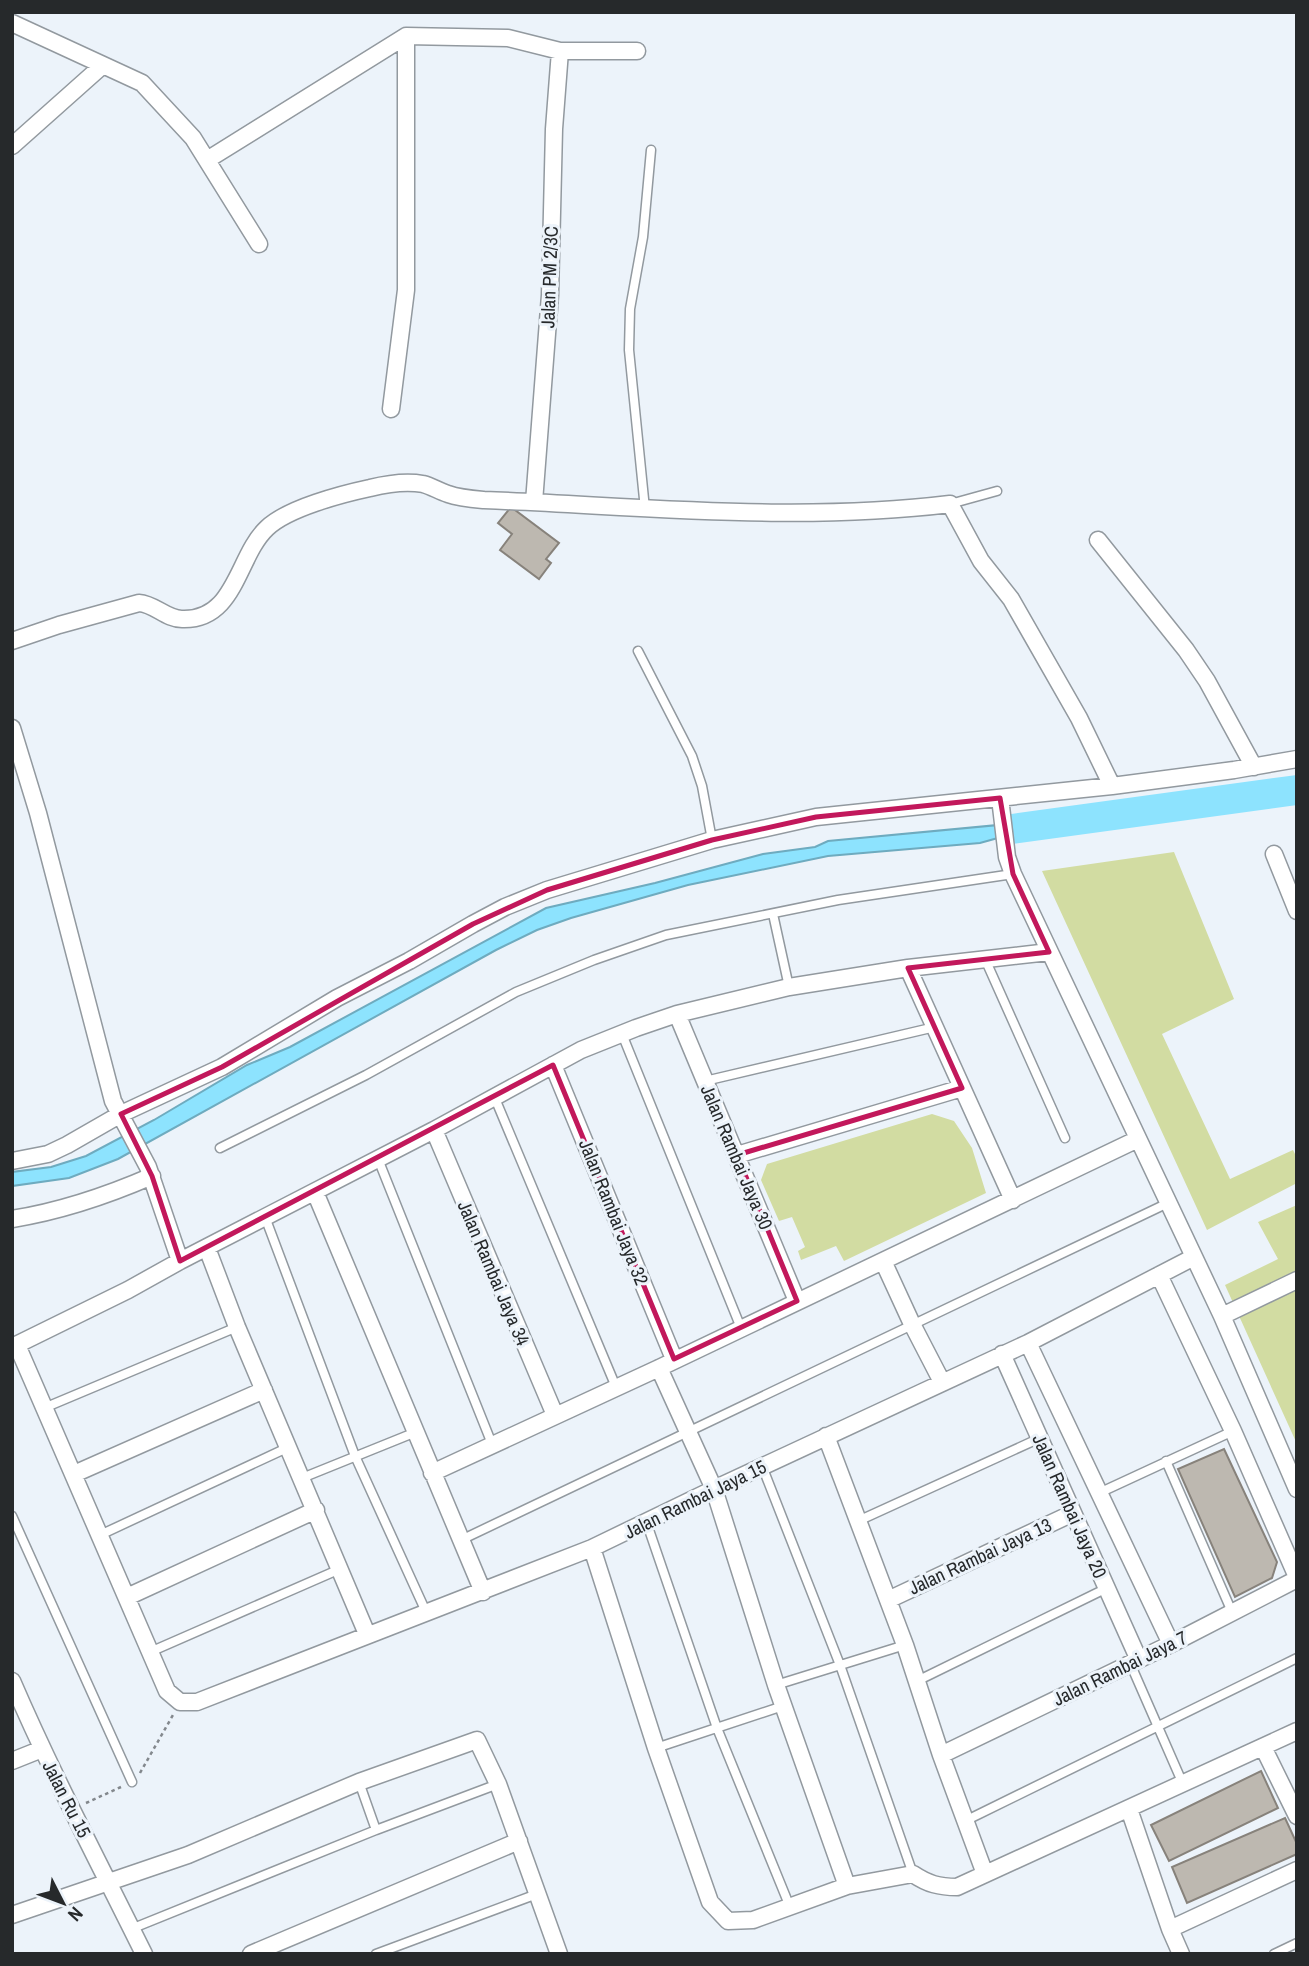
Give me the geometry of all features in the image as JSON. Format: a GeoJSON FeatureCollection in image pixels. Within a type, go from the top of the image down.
{"type":"FeatureCollection","features":[{"type":"Feature","properties":{"kind":"street"},"geometry":{"type":"LineString","coordinates":[[12,23],[142,83],[193,138],[259,244]]}},
{"type":"Feature","properties":{"kind":"street"},"geometry":{"type":"LineString","coordinates":[[207,160],[406,36],[508,38],[560,51],[637,51]]}},
{"type":"Feature","properties":{"kind":"street"},"geometry":{"type":"LineString","coordinates":[[391,409],[406,290],[406,36]]}},
{"type":"Feature","properties":{"kind":"street","name":"Jalan PM 2/3C"},"geometry":{"type":"LineString","coordinates":[[534,502],[550,295],[554,130],[560,51]]}},
{"type":"Feature","properties":{"kind":"street"},"geometry":{"type":"LineString","coordinates":[[12,146],[103,65]]}},
{"type":"Feature","properties":{"kind":"street"},"geometry":{"type":"LineString","coordinates":[[12,641],[139,603],[149,604],[171,617],[183,620],[204,616],[218,607],[227,596],[256,541],[279,518],[299,509],[370,488],[404,483],[424,484],[471,499],[645,509],[779,513],[868,511],[950,505],[981,561],[1011,599],[1073,706],[1112,786]]}},
{"type":"Feature","properties":{"kind":"street"},"geometry":{"type":"LineString","coordinates":[[1098,540],[1186,650],[1207,681],[1254,766]]}},
{"type":"Feature","properties":{"kind":"street"},"geometry":{"type":"LineString","coordinates":[[12,728],[38,813],[113,1101],[150,1172],[180,1261]]}},
{"type":"Feature","properties":{"kind":"street"},"geometry":{"type":"LineString","coordinates":[[12,1161],[48,1154],[125,1121],[222,1068],[337,998],[505,907],[547,890],[712,840],[816,817],[951,805],[978,799],[1000,804],[1297,759]]}},
{"type":"Feature","properties":{"kind":"street"},"geometry":{"type":"LineString","coordinates":[[1000,804],[1007,857],[1013,874],[1222,1317],[1297,1489]]}},
{"type":"Feature","properties":{"kind":"street"},"geometry":{"type":"LineString","coordinates":[[1274,854],[1297,911]]}},
{"type":"Feature","properties":{"kind":"street"},"geometry":{"type":"LineString","coordinates":[[150,1653],[74,1474],[15,1346],[434,1130],[581,1050],[622,1034],[677,1014],[789,987],[908,968],[1049,952]]}},
{"type":"Feature","properties":{"kind":"street"},"geometry":{"type":"LineString","coordinates":[[908,968],[1013,1200]]}},
{"type":"Feature","properties":{"kind":"street","name":"Jalan Rambai Jaya 30"},"geometry":{"type":"LineString","coordinates":[[677,1014],[797,1301]]}},
{"type":"Feature","properties":{"kind":"street","name":"Jalan Rambai Jaya 32"},"geometry":{"type":"LineString","coordinates":[[553,1065],[674,1359]]}},
{"type":"Feature","properties":{"kind":"street"},"geometry":{"type":"LineString","coordinates":[[737,1155],[962,1088]]}},
{"type":"Feature","properties":{"kind":"street","name":"Jalan Rambai Jaya 34"},"geometry":{"type":"LineString","coordinates":[[434,1130],[555,1415]]}},
{"type":"Feature","properties":{"kind":"street"},"geometry":{"type":"LineString","coordinates":[[432,1473],[659,1368],[1138,1139]]}},
{"type":"Feature","properties":{"kind":"street"},"geometry":{"type":"LineString","coordinates":[[12,1219],[51,1213],[99,1199],[150,1172]]}},
{"type":"Feature","properties":{"kind":"street"},"geometry":{"type":"LineString","coordinates":[[315,1192],[483,1592]]}},
{"type":"Feature","properties":{"kind":"street"},"geometry":{"type":"LineString","coordinates":[[207,1248],[237,1327],[367,1634]]}},
{"type":"Feature","properties":{"kind":"street","name":"Jalan Rambai Jaya 15"},"geometry":{"type":"LineString","coordinates":[[150,1653],[167,1691],[180,1702],[197,1702],[249,1684],[367,1634],[427,1614],[592,1548],[1028,1343],[1194,1257]]}},
{"type":"Feature","properties":{"kind":"street"},"geometry":{"type":"LineString","coordinates":[[883,1261],[942,1382]]}},
{"type":"Feature","properties":{"kind":"street"},"geometry":{"type":"LineString","coordinates":[[1159,1275],[1233,1431],[1297,1578]]}},
{"type":"Feature","properties":{"kind":"street"},"geometry":{"type":"LineString","coordinates":[[1222,1317],[1297,1280]]}},
{"type":"Feature","properties":{"kind":"street","name":"Jalan Rambai Jaya 20"},"geometry":{"type":"LineString","coordinates":[[1028,1343],[1171,1644]]}},
{"type":"Feature","properties":{"kind":"street","name":"Jalan Rambai Jaya 20"},"geometry":{"type":"LineString","coordinates":[[1002,1354],[1107,1588],[1134,1661]]}},
{"type":"Feature","properties":{"kind":"street"},"geometry":{"type":"LineString","coordinates":[[659,1368],[713,1489],[783,1706],[846,1886]]}},
{"type":"Feature","properties":{"kind":"street"},"geometry":{"type":"LineString","coordinates":[[74,1474],[264,1390]]}},
{"type":"Feature","properties":{"kind":"street"},"geometry":{"type":"LineString","coordinates":[[826,1436],[905,1645],[941,1755],[985,1874]]}},
{"type":"Feature","properties":{"kind":"street"},"geometry":{"type":"LineString","coordinates":[[127,1597],[316,1510]]}},
{"type":"Feature","properties":{"kind":"street","name":"Jalan Rambai Jaya 13"},"geometry":{"type":"LineString","coordinates":[[888,1600],[1073,1513]]}},
{"type":"Feature","properties":{"kind":"street"},"geometry":{"type":"LineString","coordinates":[[592,1548],[656,1748],[710,1902],[728,1921],[753,1920],[846,1886],[913,1874],[927,1883],[941,1887],[957,1887],[1297,1731]]}},
{"type":"Feature","properties":{"kind":"street","name":"Jalan Rambai Jaya 7"},"geometry":{"type":"LineString","coordinates":[[941,1755],[1171,1644],[1297,1578]]}},
{"type":"Feature","properties":{"kind":"street","name":"Jalan Ru 15"},"geometry":{"type":"LineString","coordinates":[[12,1681],[42,1749],[144,1954]]}},
{"type":"Feature","properties":{"kind":"street"},"geometry":{"type":"LineString","coordinates":[[12,1915],[188,1855],[359,1782],[477,1740],[498,1784],[557,1953]]}},
{"type":"Feature","properties":{"kind":"street"},"geometry":{"type":"LineString","coordinates":[[1263,1747],[1297,1816]]}},
{"type":"Feature","properties":{"kind":"street"},"geometry":{"type":"LineString","coordinates":[[12,1760],[42,1749]]}},
{"type":"Feature","properties":{"kind":"street"},"geometry":{"type":"LineString","coordinates":[[1129,1809],[1170,1930],[1181,1954]]}},
{"type":"Feature","properties":{"kind":"street"},"geometry":{"type":"LineString","coordinates":[[251,1954],[519,1841]]}},
{"type":"Feature","properties":{"kind":"street"},"geometry":{"type":"LineString","coordinates":[[1170,1930],[1297,1870]]}},
{"type":"Feature","properties":{"kind":"lane"},"geometry":{"type":"LineString","coordinates":[[645,509],[629,350],[630,309],[643,237],[651,150]]}},
{"type":"Feature","properties":{"kind":"lane"},"geometry":{"type":"LineString","coordinates":[[950,505],[997,491]]}},
{"type":"Feature","properties":{"kind":"lane"},"geometry":{"type":"LineString","coordinates":[[638,651],[692,756],[702,786],[712,840]]}},
{"type":"Feature","properties":{"kind":"lane"},"geometry":{"type":"LineString","coordinates":[[220,1148],[366,1075],[516,992],[594,960],[666,935],[838,900],[1013,874]]}},
{"type":"Feature","properties":{"kind":"lane"},"geometry":{"type":"LineString","coordinates":[[773,914],[789,987]]}},
{"type":"Feature","properties":{"kind":"lane"},"geometry":{"type":"LineString","coordinates":[[985,959],[1065,1138]]}},
{"type":"Feature","properties":{"kind":"lane"},"geometry":{"type":"LineString","coordinates":[[705,1081],[935,1027]]}},
{"type":"Feature","properties":{"kind":"lane"},"geometry":{"type":"LineString","coordinates":[[622,1034],[741,1328]]}},
{"type":"Feature","properties":{"kind":"lane"},"geometry":{"type":"LineString","coordinates":[[494,1096],[616,1387]]}},
{"type":"Feature","properties":{"kind":"lane"},"geometry":{"type":"LineString","coordinates":[[378,1159],[492,1444]]}},
{"type":"Feature","properties":{"kind":"lane"},"geometry":{"type":"LineString","coordinates":[[461,1540],[1168,1203]]}},
{"type":"Feature","properties":{"kind":"lane"},"geometry":{"type":"LineString","coordinates":[[265,1217],[355,1456],[427,1614]]}},
{"type":"Feature","properties":{"kind":"lane"},"geometry":{"type":"LineString","coordinates":[[44,1408],[237,1327]]}},
{"type":"Feature","properties":{"kind":"lane"},"geometry":{"type":"LineString","coordinates":[[1098,1494],[1233,1431]]}},
{"type":"Feature","properties":{"kind":"lane"},"geometry":{"type":"LineString","coordinates":[[302,1478],[416,1432]]}},
{"type":"Feature","properties":{"kind":"lane"},"geometry":{"type":"LineString","coordinates":[[858,1521],[1040,1438]]}},
{"type":"Feature","properties":{"kind":"lane"},"geometry":{"type":"LineString","coordinates":[[100,1535],[289,1447]]}},
{"type":"Feature","properties":{"kind":"lane"},"geometry":{"type":"LineString","coordinates":[[1167,1461],[1232,1612]]}},
{"type":"Feature","properties":{"kind":"lane"},"geometry":{"type":"LineString","coordinates":[[762,1466],[840,1665],[913,1874]]}},
{"type":"Feature","properties":{"kind":"lane"},"geometry":{"type":"LineString","coordinates":[[12,1516],[132,1782]]}},
{"type":"Feature","properties":{"kind":"lane"},"geometry":{"type":"LineString","coordinates":[[646,1521],[717,1728],[790,1907]]}},
{"type":"Feature","properties":{"kind":"lane"},"geometry":{"type":"LineString","coordinates":[[150,1653],[340,1569]]}},
{"type":"Feature","properties":{"kind":"lane"},"geometry":{"type":"LineString","coordinates":[[917,1681],[1107,1588]]}},
{"type":"Feature","properties":{"kind":"lane"},"geometry":{"type":"LineString","coordinates":[[776,1685],[905,1645]]}},
{"type":"Feature","properties":{"kind":"lane"},"geometry":{"type":"LineString","coordinates":[[967,1820],[1297,1658]]}},
{"type":"Feature","properties":{"kind":"lane"},"geometry":{"type":"LineString","coordinates":[[1134,1661],[1157,1725],[1183,1784]]}},
{"type":"Feature","properties":{"kind":"lane"},"geometry":{"type":"LineString","coordinates":[[656,1748],[783,1706]]}},
{"type":"Feature","properties":{"kind":"lane"},"geometry":{"type":"LineString","coordinates":[[359,1782],[376,1830]]}},
{"type":"Feature","properties":{"kind":"lane"},"geometry":{"type":"LineString","coordinates":[[131,1929],[498,1784]]}},
{"type":"Feature","properties":{"kind":"lane"},"geometry":{"type":"LineString","coordinates":[[376,1954],[537,1894]]}},
{"type":"Feature","properties":{"kind":"lane"},"geometry":{"type":"LineString","coordinates":[[1274,1954],[1297,1943]]}},
{"type":"Feature","properties":{"kind":"highlighted area"},"geometry":{"type":"Polygon","coordinates":[[[1000,798],[1013,874],[1049,952],[908,968],[962,1088],[737,1155],[797,1301],[674,1359],[553,1065],[180,1261],[152,1176],[121,1114],[222,1067],[473,924],[547,890],[712,840],[816,817],[1000,798]]]}},
{"type":"Feature","properties":{"kind":"green space"},"geometry":{"type":"Polygon","coordinates":[[[1174,852],[1234,999],[1162,1034],[1230,1179],[1293,1150],[1297,1158],[1297,1183],[1207,1230],[1042,871],[1174,852]]]}},
{"type":"Feature","properties":{"kind":"green space"},"geometry":{"type":"Polygon","coordinates":[[[932,1114],[954,1121],[972,1148],[986,1193],[844,1261],[836,1246],[801,1260],[798,1251],[805,1247],[792,1217],[779,1221],[761,1180],[767,1164],[932,1114]]]}},
{"type":"Feature","properties":{"kind":"green space"},"geometry":{"type":"Polygon","coordinates":[[[1297,1205],[1297,1444],[1225,1285],[1278,1259],[1258,1222],[1297,1205]]]}},
{"type":"Feature","properties":{"kind":"water"},"geometry":{"type":"Polygon","coordinates":[[[1030,822],[1030,829],[980,843],[828,856],[688,885],[537,930],[496,950],[118,1159],[69,1178],[12,1186],[12,1172],[51,1167],[86,1156],[154,1120],[247,1065],[290,1047],[546,908],[763,854],[815,847],[828,841],[1030,822]]]}},
{"type":"Feature","properties":{"kind":"building"},"geometry":{"type":"Polygon","coordinates":[[[511,507],[559,543],[546,559],[551,563],[539,579],[500,550],[512,534],[498,523],[511,507]]]}},
{"type":"Feature","properties":{"kind":"building"},"geometry":{"type":"Polygon","coordinates":[[[1224,1449],[1277,1562],[1272,1578],[1235,1597],[1178,1469],[1224,1449]]]}},
{"type":"Feature","properties":{"kind":"building"},"geometry":{"type":"Polygon","coordinates":[[[1261,1771],[1278,1808],[1169,1861],[1151,1825],[1261,1771]]]}},
{"type":"Feature","properties":{"kind":"building"},"geometry":{"type":"Polygon","coordinates":[[[1285,1818],[1297,1844],[1297,1854],[1187,1903],[1172,1867],[1285,1818]]]}},
{"type":"Feature","properties":{"kind":"waterway"},"geometry":{"type":"LineString","coordinates":[[1012,829],[1297,790]]}}]}
